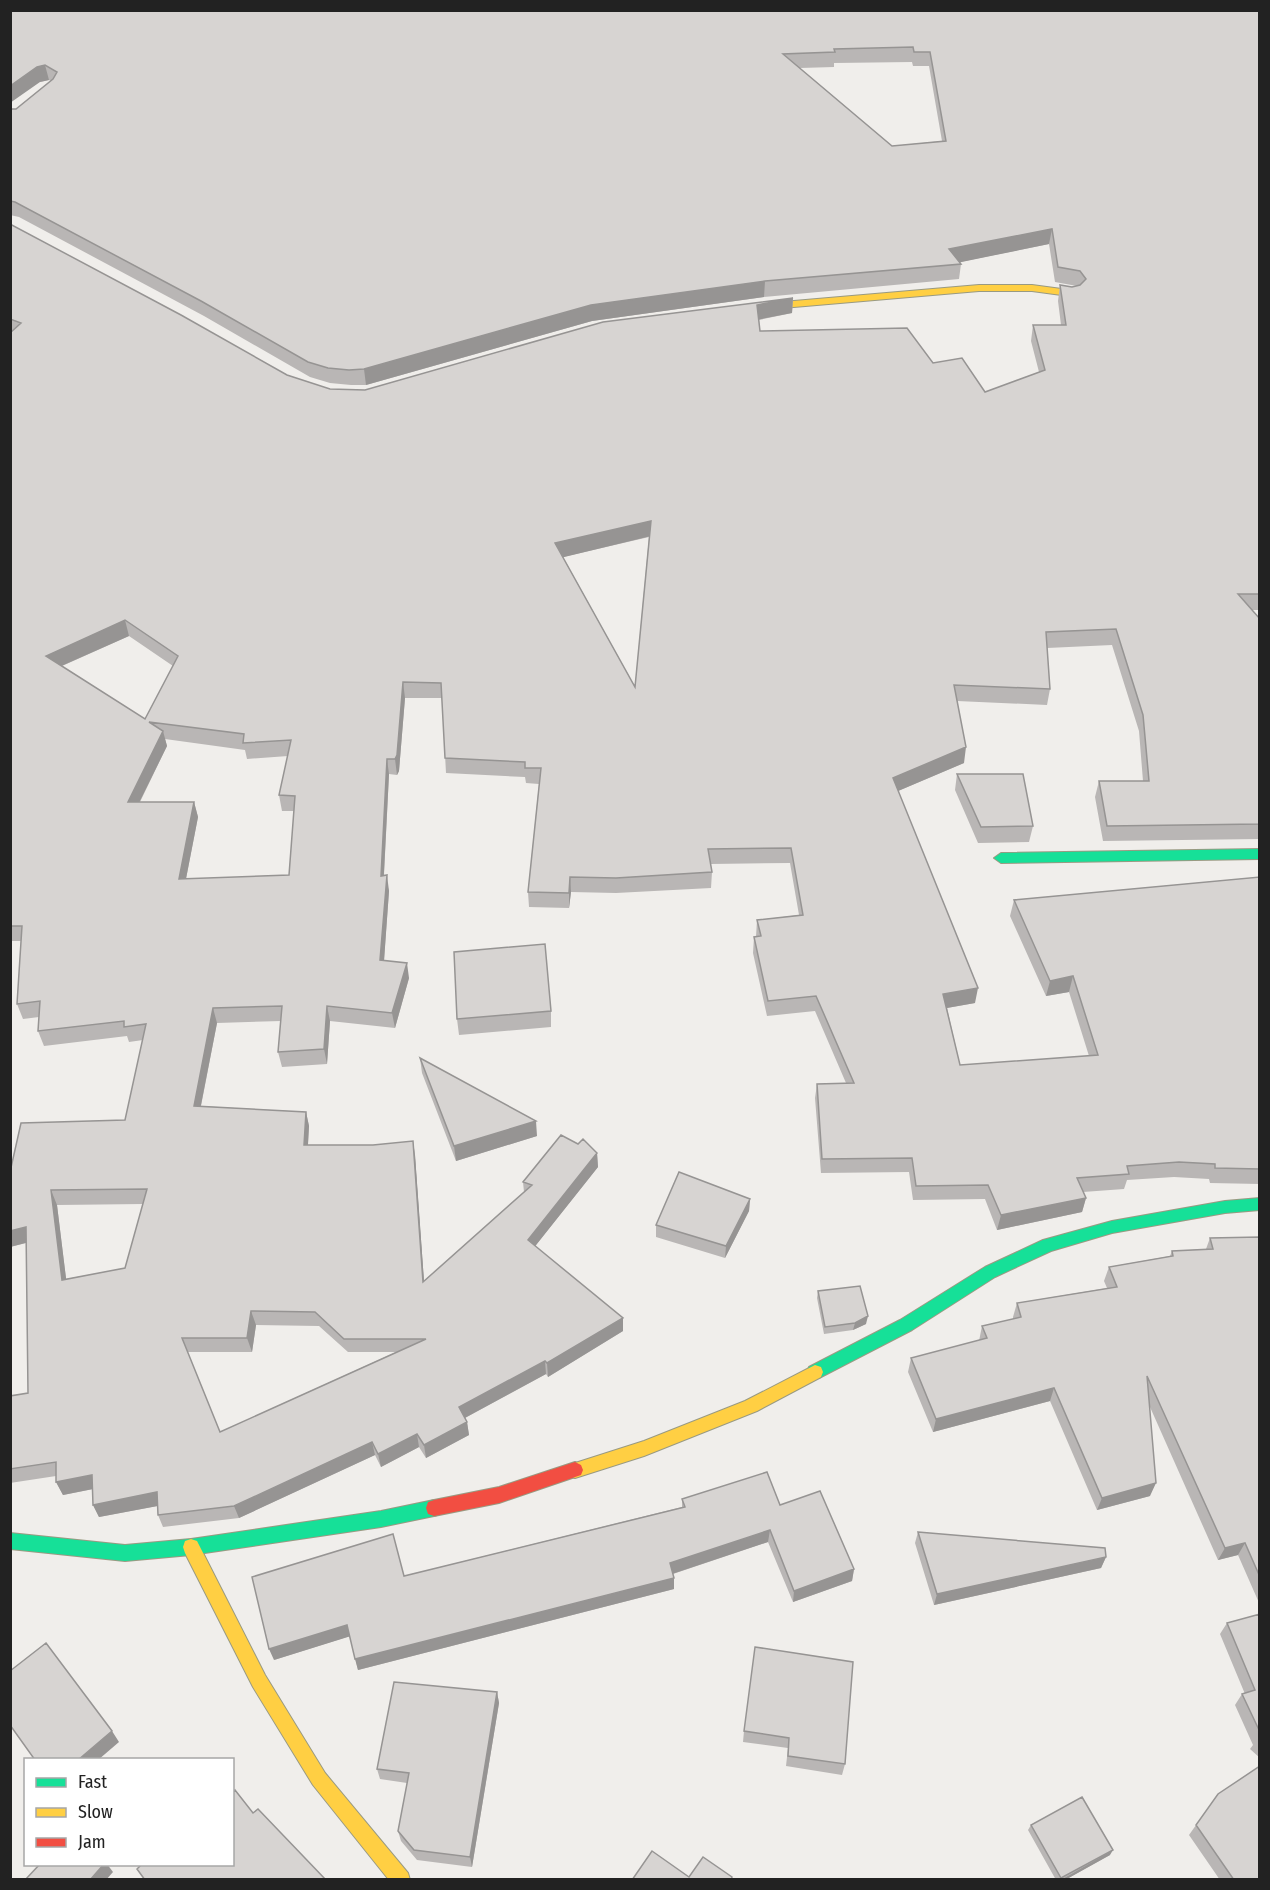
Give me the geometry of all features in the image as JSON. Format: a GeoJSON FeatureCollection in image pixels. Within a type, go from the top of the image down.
{"type":"FeatureCollection","features":[{"type":"Feature","properties":{"kind":"street"},"geometry":{"type":"LineString","coordinates":[[731,310],[979,288],[1032,288],[1069,293]]}},
{"type":"Feature","properties":{"kind":"street"},"geometry":{"type":"LineString","coordinates":[[1001,858],[1065,856],[1200,858],[1260,854]]}},
{"type":"Feature","properties":{"kind":"street"},"geometry":{"type":"LineString","coordinates":[[10,1541],[125,1553],[191,1547],[381,1519],[498,1496],[644,1448],[751,1406],[906,1325],[990,1272],[1048,1245],[1112,1227],[1225,1207],[1260,1204]]}},
{"type":"Feature","properties":{"kind":"street"},"geometry":{"type":"LineString","coordinates":[[191,1547],[259,1681],[319,1779],[401,1880]]}},
{"type":"Feature","properties":{"kind":"building"},"geometry":{"type":"Polygon","coordinates":[[[10,10],[1260,10],[1260,594],[1238,594],[1260,619],[1260,824],[1107,826],[1099,781],[1149,781],[1143,715],[1116,629],[1046,632],[1050,689],[954,685],[966,747],[893,778],[978,988],[943,994],[960,1065],[1098,1055],[1073,976],[1050,981],[1014,900],[1260,877],[1260,1169],[1215,1168],[1215,1164],[1179,1162],[1127,1166],[1129,1174],[1077,1178],[1086,1198],[1001,1215],[988,1185],[916,1186],[912,1158],[822,1159],[817,1084],[854,1083],[816,996],[768,1001],[754,937],[761,936],[757,920],[803,915],[791,848],[708,849],[712,872],[616,878],[570,877],[569,893],[528,892],[541,768],[525,768],[525,762],[445,758],[441,683],[403,682],[397,755],[395,759],[387,759],[381,876],[387,875],[380,960],[407,963],[392,1013],[327,1006],[324,1049],[278,1052],[282,1006],[213,1008],[194,1106],[306,1112],[304,1145],[373,1145],[413,1141],[423,1282],[532,1185],[523,1182],[561,1135],[578,1144],[583,1139],[597,1153],[528,1240],[623,1318],[547,1363],[545,1361],[459,1407],[467,1422],[424,1445],[417,1434],[378,1454],[372,1442],[234,1506],[158,1515],[157,1492],[93,1505],[92,1475],[56,1482],[56,1462],[10,1469],[10,1396],[28,1393],[26,1227],[10,1231],[10,1172],[21,1123],[125,1120],[146,1024],[124,1027],[124,1021],[38,1031],[40,1001],[17,1004],[22,926],[10,926],[10,333],[21,323],[10,319],[10,224],[181,315],[287,375],[330,389],[365,390],[603,322],[793,298],[757,305],[760,331],[907,328],[933,363],[962,358],[985,392],[1045,370],[1033,325],[1066,325],[1060,285],[1072,287],[1080,285],[1086,279],[1080,271],[1058,267],[1052,229],[949,249],[961,264],[765,281],[591,305],[364,369],[328,368],[308,362],[201,301],[10,201],[10,109],[16,109],[53,79],[57,72],[45,65],[37,67],[10,86],[10,10]],[[913,47],[834,49],[835,52],[783,54],[892,146],[946,141],[930,52],[914,52],[913,47]],[[651,521],[555,543],[635,687],[651,521]],[[125,620],[46,656],[145,719],[178,656],[125,620]],[[149,722],[163,731],[128,802],[194,802],[179,879],[289,875],[295,796],[279,795],[291,740],[243,743],[244,734],[149,722]],[[147,1189],[51,1190],[62,1280],[125,1268],[147,1189]],[[251,1311],[247,1338],[182,1338],[220,1432],[426,1339],[344,1339],[315,1312],[251,1311]]]}},
{"type":"Feature","properties":{"kind":"building"},"geometry":{"type":"Polygon","coordinates":[[[957,774],[1023,774],[1033,826],[981,827],[957,774]]]}},
{"type":"Feature","properties":{"kind":"building"},"geometry":{"type":"Polygon","coordinates":[[[545,944],[551,1011],[457,1019],[454,952],[545,944]]]}},
{"type":"Feature","properties":{"kind":"building"},"geometry":{"type":"Polygon","coordinates":[[[420,1058],[536,1121],[454,1146],[420,1058]]]}},
{"type":"Feature","properties":{"kind":"building"},"geometry":{"type":"Polygon","coordinates":[[[679,1172],[750,1199],[726,1246],[656,1225],[679,1172]]]}},
{"type":"Feature","properties":{"kind":"building"},"geometry":{"type":"Polygon","coordinates":[[[1260,1237],[1260,1577],[1245,1543],[1225,1548],[1147,1376],[1156,1483],[1102,1498],[1054,1388],[936,1419],[911,1358],[987,1338],[982,1326],[1021,1317],[1017,1303],[1117,1287],[1109,1267],[1173,1256],[1172,1251],[1213,1249],[1210,1238],[1260,1237]]]}},
{"type":"Feature","properties":{"kind":"building"},"geometry":{"type":"Polygon","coordinates":[[[860,1286],[868,1316],[855,1323],[825,1327],[818,1291],[860,1286]]]}},
{"type":"Feature","properties":{"kind":"building"},"geometry":{"type":"Polygon","coordinates":[[[767,1472],[780,1505],[820,1491],[854,1569],[794,1591],[770,1530],[670,1563],[674,1578],[355,1659],[347,1625],[269,1649],[252,1577],[393,1534],[404,1576],[685,1507],[682,1499],[767,1472]]]}},
{"type":"Feature","properties":{"kind":"building"},"geometry":{"type":"Polygon","coordinates":[[[918,1532],[1105,1548],[1106,1557],[937,1594],[918,1532]]]}},
{"type":"Feature","properties":{"kind":"building"},"geometry":{"type":"Polygon","coordinates":[[[1260,1614],[1260,1732],[1242,1694],[1255,1690],[1227,1623],[1260,1614]]]}},
{"type":"Feature","properties":{"kind":"building"},"geometry":{"type":"Polygon","coordinates":[[[46,1643],[112,1731],[80,1758],[34,1758],[10,1725],[10,1671],[46,1643]]]}},
{"type":"Feature","properties":{"kind":"building"},"geometry":{"type":"Polygon","coordinates":[[[755,1647],[853,1662],[845,1764],[788,1756],[789,1738],[744,1731],[755,1647]]]}},
{"type":"Feature","properties":{"kind":"building"},"geometry":{"type":"Polygon","coordinates":[[[394,1682],[497,1692],[470,1857],[414,1850],[398,1831],[409,1773],[377,1769],[394,1682]]]}},
{"type":"Feature","properties":{"kind":"building"},"geometry":{"type":"Polygon","coordinates":[[[1260,1766],[1260,1880],[1234,1880],[1196,1825],[1218,1794],[1260,1766]]]}},
{"type":"Feature","properties":{"kind":"building"},"geometry":{"type":"Polygon","coordinates":[[[234,1791],[253,1813],[258,1809],[326,1880],[145,1880],[137,1869],[140,1866],[234,1866],[234,1791]]]}},
{"type":"Feature","properties":{"kind":"building"},"geometry":{"type":"Polygon","coordinates":[[[1082,1797],[1113,1850],[1061,1878],[1031,1825],[1082,1797]]]}},
{"type":"Feature","properties":{"kind":"building"},"geometry":{"type":"Polygon","coordinates":[[[652,1851],[689,1877],[703,1857],[732,1877],[731,1880],[632,1880],[652,1851]]]}},
{"type":"Feature","properties":{"kind":"building"},"geometry":{"type":"Polygon","coordinates":[[[38,1866],[102,1866],[90,1880],[25,1880],[38,1866]]]}},
{"type":"Feature","properties":{"kind":"traffic: fast"},"geometry":{"type":"LineString","coordinates":[[1001,858],[1260,854]]}},
{"type":"Feature","properties":{"kind":"traffic: fast"},"geometry":{"type":"LineString","coordinates":[[815,1372],[906,1325],[990,1272],[1048,1245],[1112,1227],[1225,1207],[1260,1204]]}},
{"type":"Feature","properties":{"kind":"traffic: fast"},"geometry":{"type":"LineString","coordinates":[[10,1541],[125,1553],[191,1547],[381,1519],[434,1508]]}},
{"type":"Feature","properties":{"kind":"traffic: slow"},"geometry":{"type":"LineString","coordinates":[[747,308],[979,288],[1032,288],[1069,293]]}},
{"type":"Feature","properties":{"kind":"traffic: slow"},"geometry":{"type":"LineString","coordinates":[[575,1470],[644,1448],[751,1406],[815,1372]]}},
{"type":"Feature","properties":{"kind":"traffic: slow"},"geometry":{"type":"LineString","coordinates":[[191,1547],[259,1681],[319,1779],[401,1880]]}},
{"type":"Feature","properties":{"kind":"traffic: jam"},"geometry":{"type":"LineString","coordinates":[[434,1508],[499,1495],[575,1470]]}}]}
